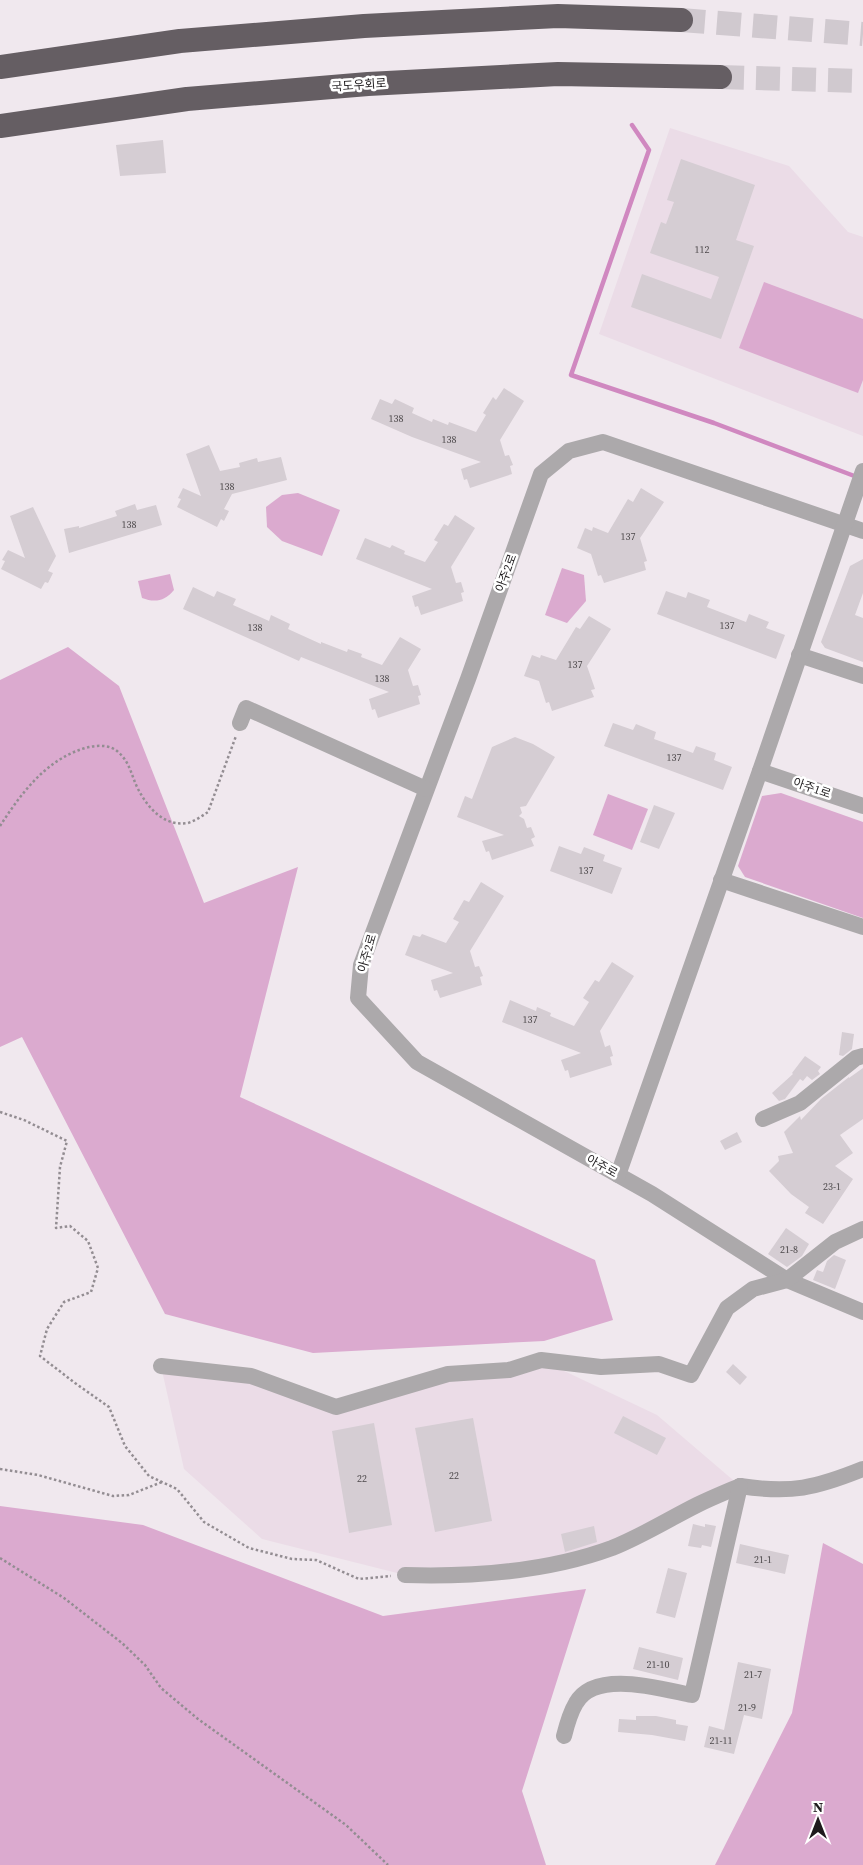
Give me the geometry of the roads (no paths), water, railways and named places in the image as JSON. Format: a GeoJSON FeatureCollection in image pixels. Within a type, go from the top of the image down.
{"type":"FeatureCollection","features":[{"type":"Feature","properties":{"kind":"highway"},"geometry":{"type":"LineString","coordinates":[[0,67],[180,41],[364,26],[558,16],[681,20]]}},
{"type":"Feature","properties":{"kind":"highway","name":"국도우회로"},"geometry":{"type":"LineString","coordinates":[[0,126],[187,99],[368,84],[558,74],[720,77]]}},
{"type":"Feature","properties":{"kind":"street","name":"아주2로"},"geometry":{"type":"LineString","coordinates":[[358,998],[361,965],[468,678],[541,474],[569,451],[602,442],[863,531]]}},
{"type":"Feature","properties":{"kind":"street"},"geometry":{"type":"LineString","coordinates":[[618,1175],[863,471]]}},
{"type":"Feature","properties":{"kind":"street"},"geometry":{"type":"LineString","coordinates":[[799,655],[863,676]]}},
{"type":"Feature","properties":{"kind":"street"},"geometry":{"type":"LineString","coordinates":[[240,723],[246,708],[426,789]]}},
{"type":"Feature","properties":{"kind":"street","name":"아주1로"},"geometry":{"type":"LineString","coordinates":[[760,771],[863,806]]}},
{"type":"Feature","properties":{"kind":"street"},"geometry":{"type":"LineString","coordinates":[[721,880],[863,927]]}},
{"type":"Feature","properties":{"kind":"street","name":"아주로"},"geometry":{"type":"LineString","coordinates":[[358,998],[417,1062],[652,1194],[787,1280],[863,1312]]}},
{"type":"Feature","properties":{"kind":"street"},"geometry":{"type":"LineString","coordinates":[[763,1119],[800,1103],[856,1058],[863,1056]]}},
{"type":"Feature","properties":{"kind":"street"},"geometry":{"type":"LineString","coordinates":[[161,1366],[251,1376],[336,1407],[448,1374],[509,1370],[541,1360],[601,1367],[659,1364],[691,1375],[727,1308],[753,1289],[787,1280],[834,1242],[863,1229]]}},
{"type":"Feature","properties":{"kind":"street"},"geometry":{"type":"LineString","coordinates":[[405,1575],[466,1575],[562,1564],[620,1544],[652,1530],[698,1505],[740,1486],[780,1491],[815,1487],[863,1469]]}},
{"type":"Feature","properties":{"kind":"street"},"geometry":{"type":"LineString","coordinates":[[564,1736],[576,1701],[595,1686],[623,1683],[692,1695],[740,1486]]}},
{"type":"Feature","properties":{"kind":"waterway"},"geometry":{"type":"LineString","coordinates":[[632,125],[649,150],[571,375],[714,423],[857,477]]}},
{"type":"Feature","properties":{"kind":"tunnel"},"geometry":{"type":"LineString","coordinates":[[681,20],[863,34]]}},
{"type":"Feature","properties":{"kind":"tunnel"},"geometry":{"type":"LineString","coordinates":[[720,77],[863,81]]}}]}
